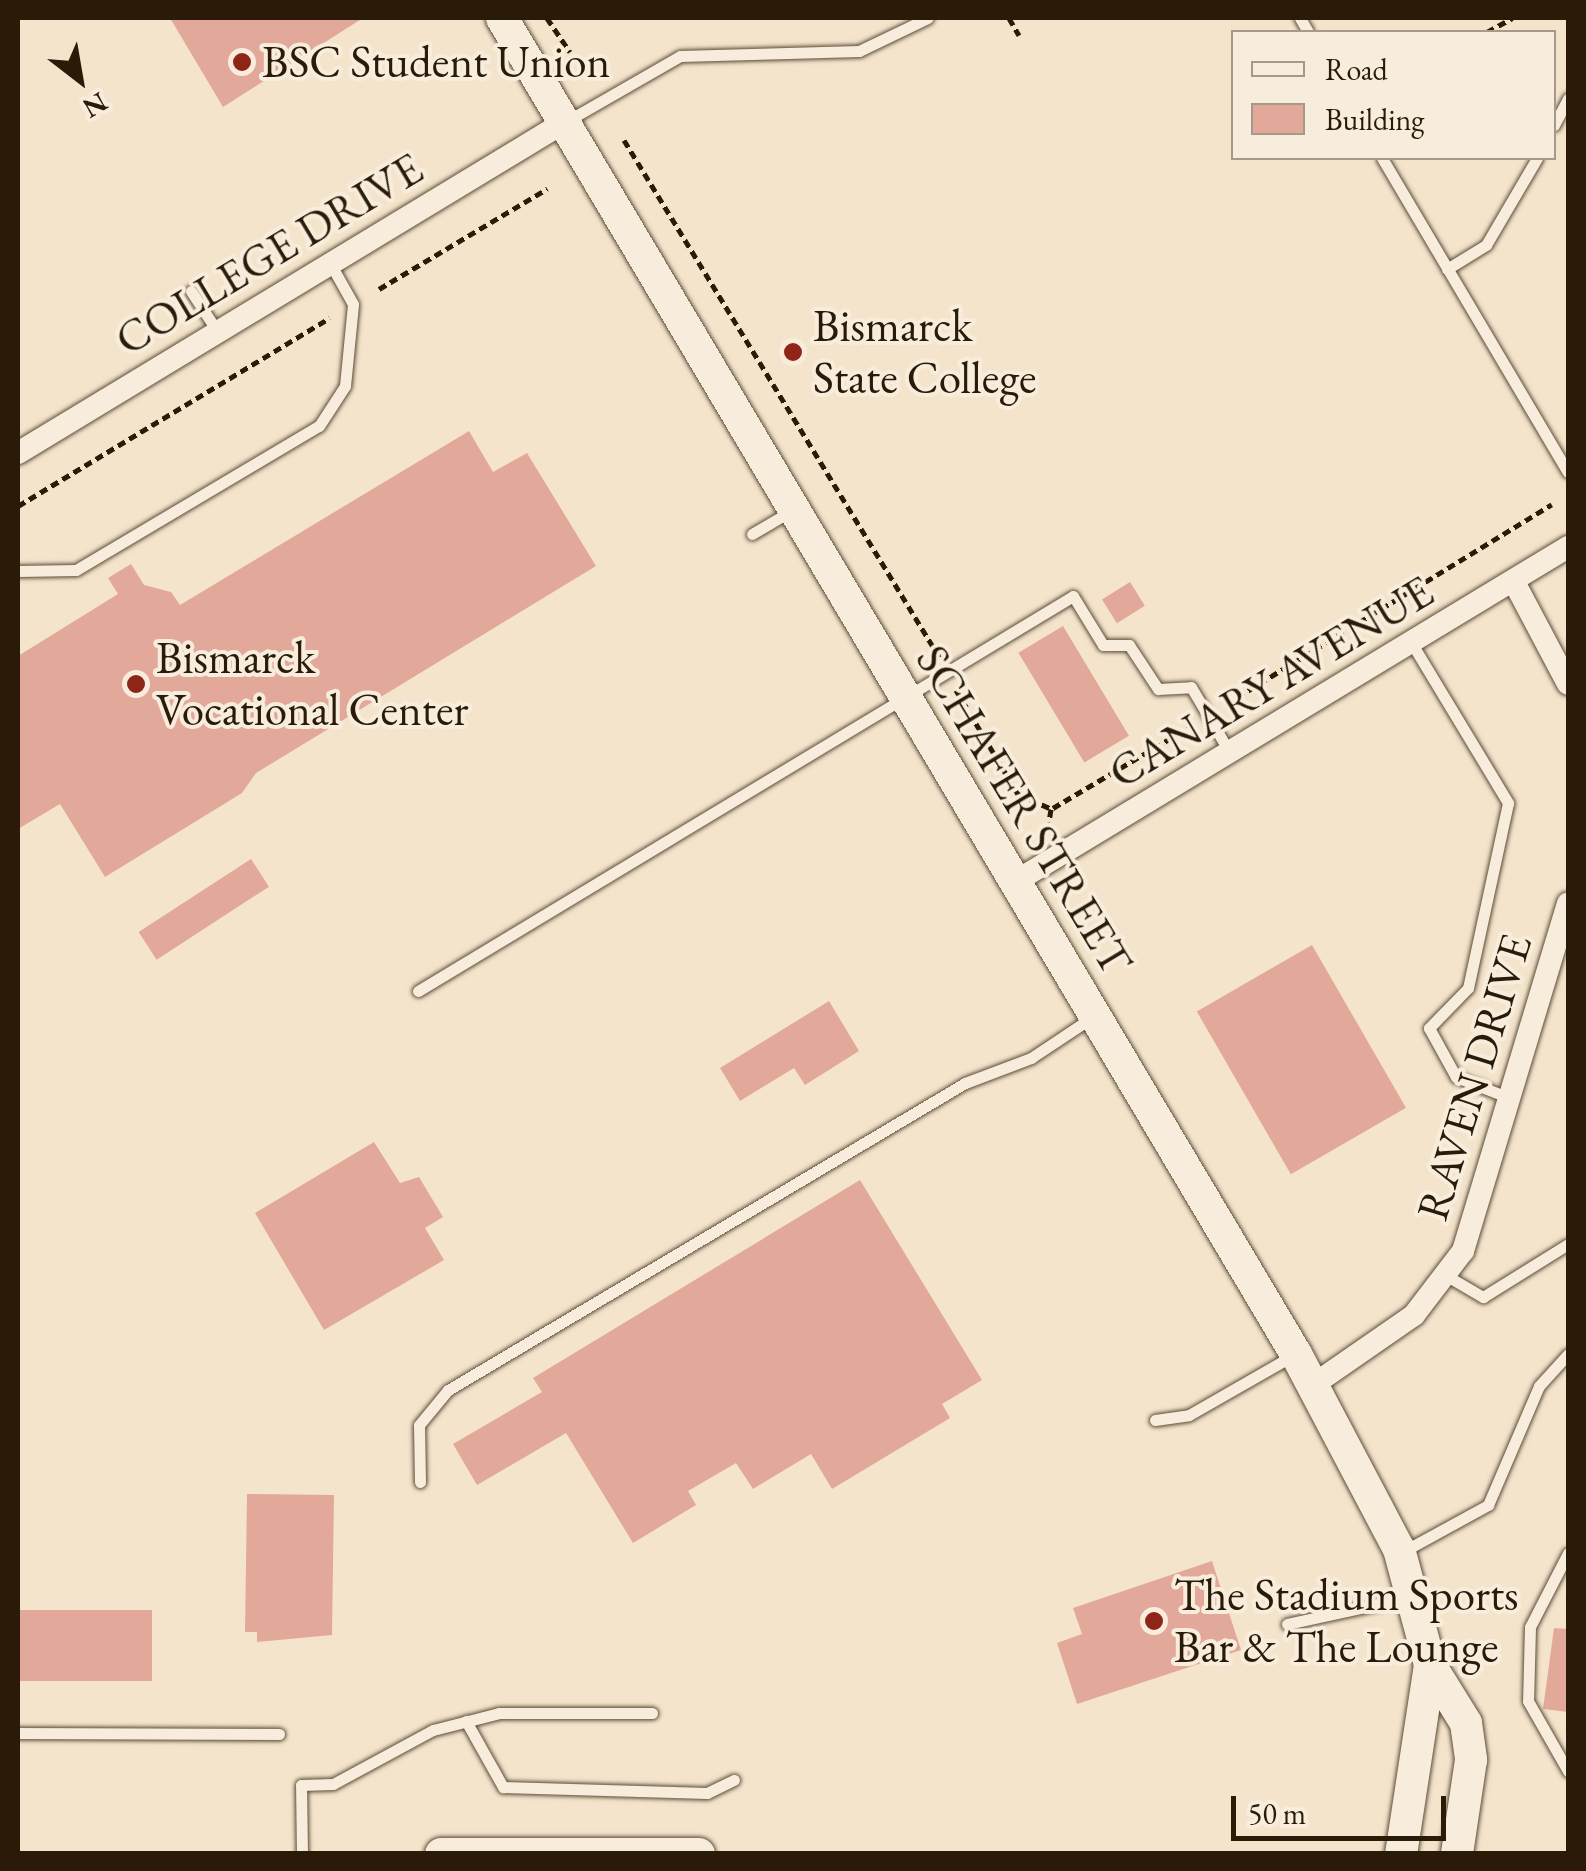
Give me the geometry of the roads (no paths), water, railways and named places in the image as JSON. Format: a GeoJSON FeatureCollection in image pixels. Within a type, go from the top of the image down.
{"type":"FeatureCollection","features":[{"type":"Feature","properties":{"kind":"street","name":"SCHAFER STREET"},"geometry":{"type":"LineString","coordinates":[[502,18],[1013,884],[1296,1354],[1400,1553],[1416,1596],[1430,1666],[1401,1854]]}},
{"type":"Feature","properties":{"kind":"street","name":"COLLEGE DRIVE"},"geometry":{"type":"LineString","coordinates":[[18,453],[563,123]]}},
{"type":"Feature","properties":{"kind":"street","name":"CANARY AVENUE"},"geometry":{"type":"LineString","coordinates":[[1013,884],[1568,547]]}},
{"type":"Feature","properties":{"kind":"street"},"geometry":{"type":"LineString","coordinates":[[1514,582],[1568,684]]}},
{"type":"Feature","properties":{"kind":"street","name":"RAVEN DRIVE"},"geometry":{"type":"LineString","coordinates":[[1313,1385],[1392,1334],[1447,1276],[1473,1230],[1568,904]]}},
{"type":"Feature","properties":{"kind":"street","name":"SCHAFER STREET"},"geometry":{"type":"LineString","coordinates":[[1430,1666],[1466,1723],[1471,1760],[1456,1854]]}},
{"type":"Feature","properties":{"kind":"street"},"geometry":{"type":"LineString","coordinates":[[1471,1760],[1483,1854]]}},
{"type":"Feature","properties":{"kind":"street"},"geometry":{"type":"LineString","coordinates":[[441,1854],[699,1854]]}},
{"type":"Feature","properties":{"kind":"lane"},"geometry":{"type":"LineString","coordinates":[[563,123],[680,56],[858,51],[928,18]]}},
{"type":"Feature","properties":{"kind":"lane"},"geometry":{"type":"LineString","coordinates":[[1383,160],[1568,472]]}},
{"type":"Feature","properties":{"kind":"lane"},"geometry":{"type":"LineString","coordinates":[[1447,269],[1486,245],[1537,160]]}},
{"type":"Feature","properties":{"kind":"lane"},"geometry":{"type":"LineString","coordinates":[[18,571],[76,570],[319,426],[345,386],[354,304],[330,263]]}},
{"type":"Feature","properties":{"kind":"lane"},"geometry":{"type":"LineString","coordinates":[[192,290],[217,331]]}},
{"type":"Feature","properties":{"kind":"lane"},"geometry":{"type":"LineString","coordinates":[[752,534],[794,509]]}},
{"type":"Feature","properties":{"kind":"lane"},"geometry":{"type":"LineString","coordinates":[[418,991],[902,695],[1073,596],[1103,644],[1129,644],[1158,689],[1191,687],[1230,754]]}},
{"type":"Feature","properties":{"kind":"lane"},"geometry":{"type":"LineString","coordinates":[[1411,642],[1508,803],[1468,988],[1429,1028],[1456,1077],[1514,1100]]}},
{"type":"Feature","properties":{"kind":"lane"},"geometry":{"type":"LineString","coordinates":[[420,1482],[419,1425],[448,1390],[965,1082],[1032,1058],[1095,1016]]}},
{"type":"Feature","properties":{"kind":"lane"},"geometry":{"type":"LineString","coordinates":[[1447,1276],[1483,1297],[1568,1244]]}},
{"type":"Feature","properties":{"kind":"lane"},"geometry":{"type":"LineString","coordinates":[[1154,1420],[1188,1415],[1296,1354]]}},
{"type":"Feature","properties":{"kind":"lane"},"geometry":{"type":"LineString","coordinates":[[1400,1553],[1488,1505],[1538,1386],[1568,1354]]}},
{"type":"Feature","properties":{"kind":"lane"},"geometry":{"type":"LineString","coordinates":[[1568,1553],[1530,1627],[1528,1701],[1568,1771]]}},
{"type":"Feature","properties":{"kind":"lane"},"geometry":{"type":"LineString","coordinates":[[1287,1624],[1416,1596]]}},
{"type":"Feature","properties":{"kind":"lane"},"geometry":{"type":"LineString","coordinates":[[302,1854],[302,1784],[333,1784],[466,1721],[652,1713]]}},
{"type":"Feature","properties":{"kind":"lane"},"geometry":{"type":"LineString","coordinates":[[466,1721],[503,1786],[707,1792],[734,1780]]}},
{"type":"Feature","properties":{"kind":"lane"},"geometry":{"type":"LineString","coordinates":[[18,1733],[279,1734]]}},
{"type":"Feature","properties":{"kind":"place","name":"BSC Student Union"},"geometry":{"type":"Point","coordinates":[242,62]}},
{"type":"Feature","properties":{"kind":"place","name":"Bismarck State College"},"geometry":{"type":"Point","coordinates":[793,352]}},
{"type":"Feature","properties":{"kind":"place","name":"Bismarck Vocational Center"},"geometry":{"type":"Point","coordinates":[136,684]}},
{"type":"Feature","properties":{"kind":"place","name":"The Stadium Sports Bar & The Lounge"},"geometry":{"type":"Point","coordinates":[1154,1621]}}]}
